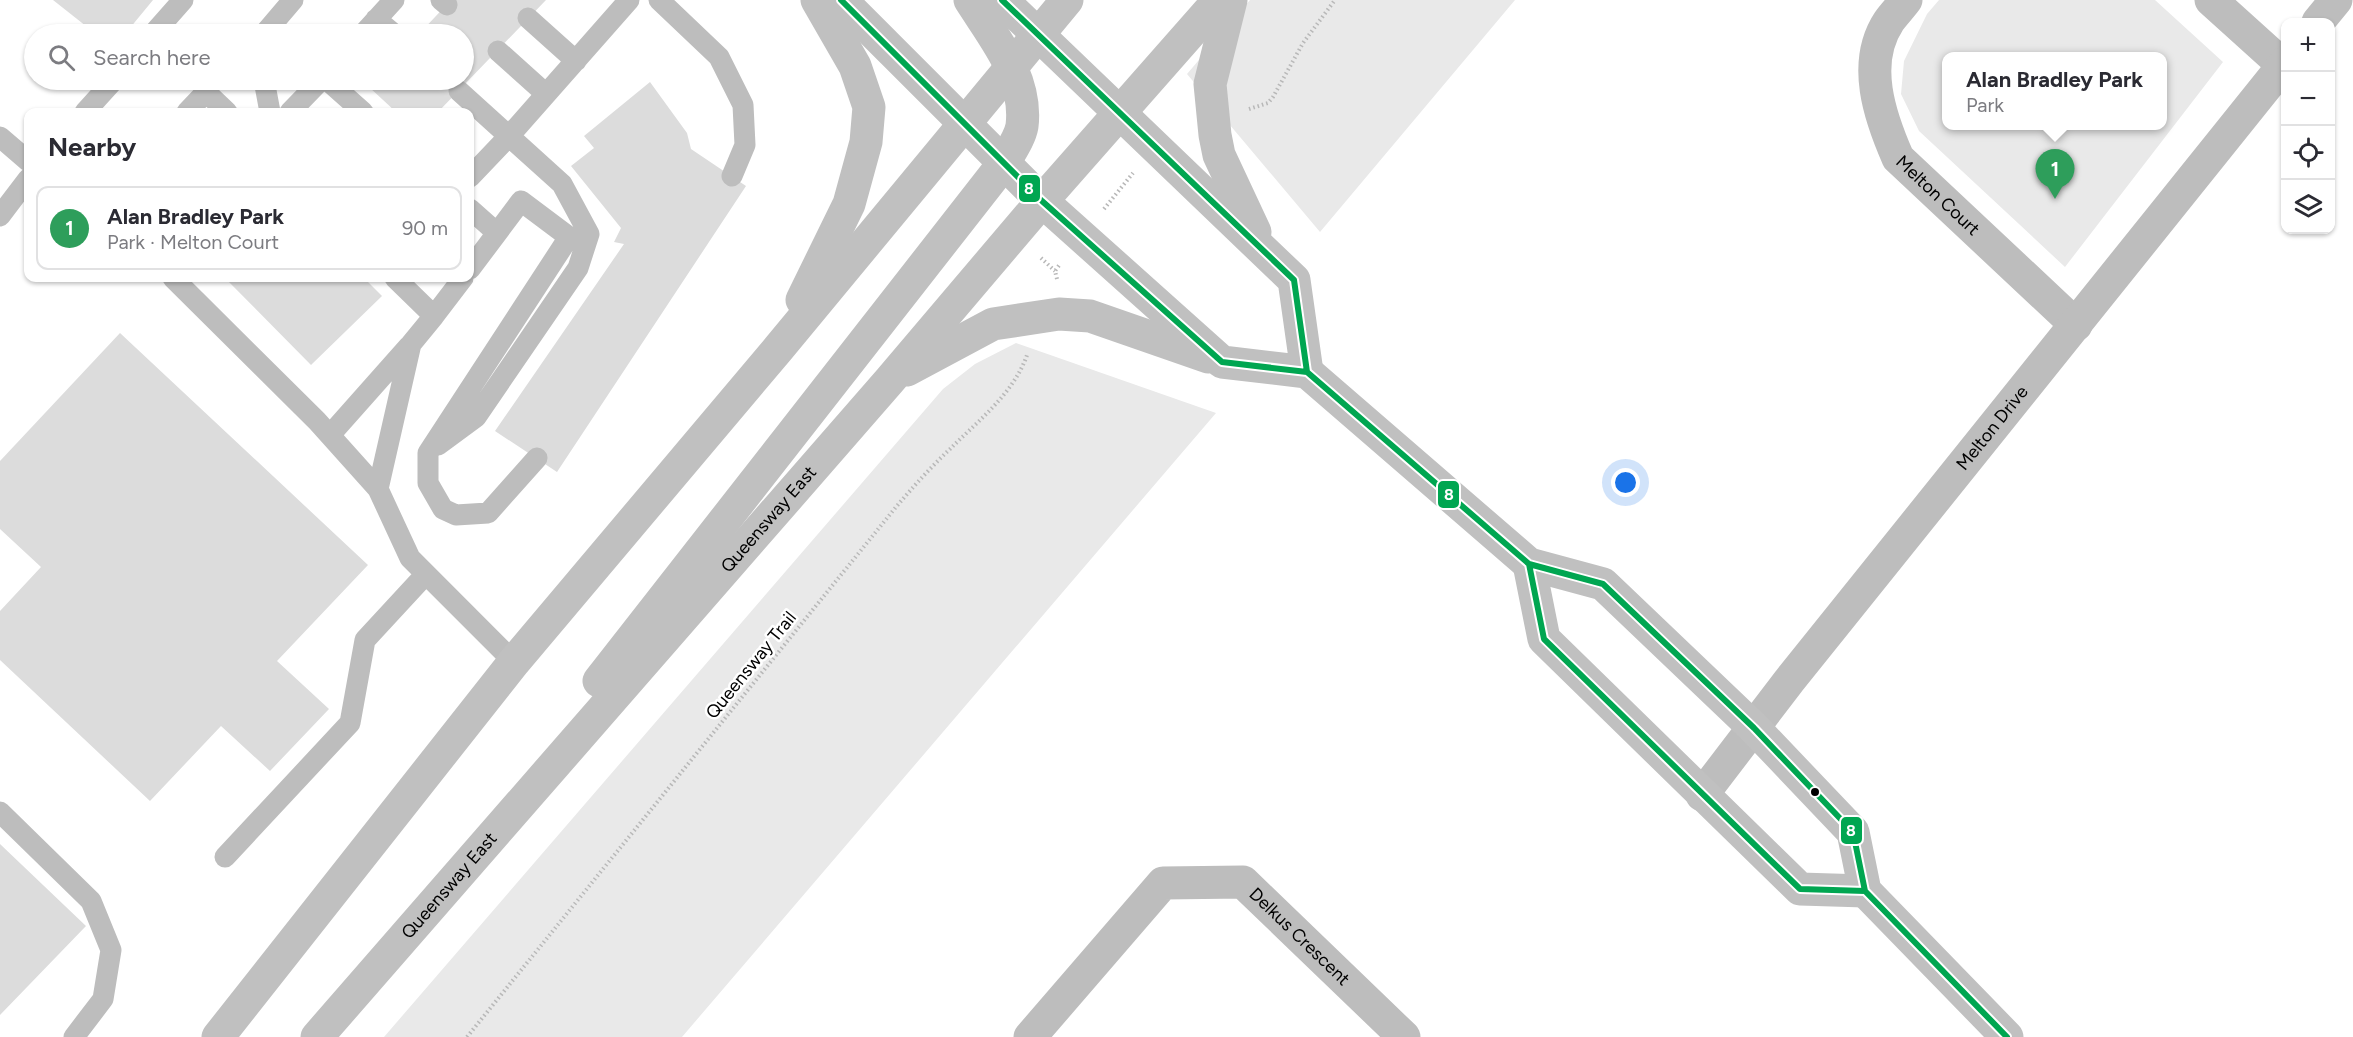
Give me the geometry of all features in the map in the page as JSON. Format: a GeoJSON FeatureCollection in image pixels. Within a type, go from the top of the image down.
{"type":"FeatureCollection","features":[{"type":"Feature","properties":{"kind":"main road"},"geometry":{"type":"LineString","coordinates":[[778,349],[849,204],[866,142],[869,107],[855,66],[818,0]]}},
{"type":"Feature","properties":{"kind":"main road"},"geometry":{"type":"LineString","coordinates":[[841,0],[1042,201],[1222,362]]}},
{"type":"Feature","properties":{"kind":"main road"},"geometry":{"type":"LineString","coordinates":[[366,980],[1004,163],[1022,127],[1021,94],[1012,66],[970,0]]}},
{"type":"Feature","properties":{"kind":"main road"},"geometry":{"type":"LineString","coordinates":[[1002,0],[1294,280],[1307,372]]}},
{"type":"Feature","properties":{"kind":"main road"},"geometry":{"type":"LineString","coordinates":[[218,1037],[514,662],[778,349],[1067,0]]}},
{"type":"Feature","properties":{"kind":"main road","name":"Queensway East"},"geometry":{"type":"LineString","coordinates":[[317,1037],[1219,0]]}},
{"type":"Feature","properties":{"kind":"main road"},"geometry":{"type":"LineString","coordinates":[[1231,0],[1210,84],[1215,135],[1219,155],[1263,250]]}},
{"type":"Feature","properties":{"kind":"main road"},"geometry":{"type":"LineString","coordinates":[[890,380],[993,324],[1059,314],[1090,316],[1222,362],[1307,372],[1529,564],[1603,585],[1754,728],[1853,832],[1865,891],[2007,1037]]}},
{"type":"Feature","properties":{"kind":"main road"},"geometry":{"type":"LineString","coordinates":[[1529,564],[1544,639],[1702,795],[1800,889],[1865,891]]}},
{"type":"Feature","properties":{"kind":"street","name":"Melton Court"},"geometry":{"type":"LineString","coordinates":[[1906,0],[1888,23],[1877,48],[1875,84],[1882,123],[1898,158],[2076,325]]}},
{"type":"Feature","properties":{"kind":"street"},"geometry":{"type":"LineString","coordinates":[[2211,0],[2281,60]]}},
{"type":"Feature","properties":{"kind":"street"},"geometry":{"type":"LineString","coordinates":[[2321,18],[2336,0]]}},
{"type":"Feature","properties":{"kind":"street","name":"Melton Drive"},"geometry":{"type":"LineString","coordinates":[[1702,795],[1789,681],[2281,67]]}},
{"type":"Feature","properties":{"kind":"street","name":"Delkus Crescent"},"geometry":{"type":"LineString","coordinates":[[1030,1037],[1163,883],[1243,882],[1404,1037]]}},
{"type":"Feature","properties":{"kind":"lane"},"geometry":{"type":"LineString","coordinates":[[162,24],[183,0]]}},
{"type":"Feature","properties":{"kind":"lane"},"geometry":{"type":"LineString","coordinates":[[273,24],[293,0]]}},
{"type":"Feature","properties":{"kind":"lane"},"geometry":{"type":"LineString","coordinates":[[373,24],[394,0]]}},
{"type":"Feature","properties":{"kind":"lane"},"geometry":{"type":"LineString","coordinates":[[474,173],[629,0]]}},
{"type":"Feature","properties":{"kind":"lane"},"geometry":{"type":"LineString","coordinates":[[659,0],[719,57],[743,105],[745,145],[732,176]]}},
{"type":"Feature","properties":{"kind":"lane"},"geometry":{"type":"LineString","coordinates":[[528,18],[576,61]]}},
{"type":"Feature","properties":{"kind":"lane"},"geometry":{"type":"LineString","coordinates":[[498,51],[546,94]]}},
{"type":"Feature","properties":{"kind":"lane"},"geometry":{"type":"LineString","coordinates":[[89,108],[105,90]]}},
{"type":"Feature","properties":{"kind":"lane"},"geometry":{"type":"LineString","coordinates":[[266,90],[269,108]]}},
{"type":"Feature","properties":{"kind":"lane"},"geometry":{"type":"LineString","coordinates":[[294,108],[311,90]]}},
{"type":"Feature","properties":{"kind":"lane"},"geometry":{"type":"LineString","coordinates":[[338,90],[358,108]]}},
{"type":"Feature","properties":{"kind":"lane"},"geometry":{"type":"LineString","coordinates":[[428,453],[476,417],[578,268],[589,234],[562,184],[459,91]]}},
{"type":"Feature","properties":{"kind":"lane"},"geometry":{"type":"LineString","coordinates":[[191,108],[206,92],[223,108]]}},
{"type":"Feature","properties":{"kind":"lane"},"geometry":{"type":"LineString","coordinates":[[0,137],[24,158]]}},
{"type":"Feature","properties":{"kind":"lane"},"geometry":{"type":"LineString","coordinates":[[0,216],[24,184]]}},
{"type":"Feature","properties":{"kind":"lane"},"geometry":{"type":"LineString","coordinates":[[474,264],[521,201],[569,237],[428,453],[428,483],[442,509],[456,515],[488,513],[537,458]]}},
{"type":"Feature","properties":{"kind":"lane"},"geometry":{"type":"LineString","coordinates":[[474,213],[497,233]]}},
{"type":"Feature","properties":{"kind":"lane"},"geometry":{"type":"LineString","coordinates":[[177,282],[330,435],[378,489],[410,558],[514,662]]}},
{"type":"Feature","properties":{"kind":"lane"},"geometry":{"type":"LineString","coordinates":[[399,282],[434,316]]}},
{"type":"Feature","properties":{"kind":"lane"},"geometry":{"type":"LineString","coordinates":[[330,435],[411,344],[460,282]]}},
{"type":"Feature","properties":{"kind":"lane"},"geometry":{"type":"LineString","coordinates":[[378,489],[411,344]]}},
{"type":"Feature","properties":{"kind":"lane"},"geometry":{"type":"LineString","coordinates":[[225,857],[350,723],[365,640],[426,574]]}},
{"type":"Feature","properties":{"kind":"lane"},"geometry":{"type":"LineString","coordinates":[[0,812],[91,901],[111,950],[103,999],[74,1037]]}},
{"type":"Feature","properties":{"kind":"path"},"geometry":{"type":"LineString","coordinates":[[1239,110],[1268,104],[1303,42],[1335,0]]}},
{"type":"Feature","properties":{"kind":"path"},"geometry":{"type":"LineString","coordinates":[[1082,237],[1154,146]]}},
{"type":"Feature","properties":{"kind":"path"},"geometry":{"type":"LineString","coordinates":[[1039,255],[1055,271]]}},
{"type":"Feature","properties":{"kind":"path","name":"Queensway Trail"},"geometry":{"type":"LineString","coordinates":[[467,1037],[896,507],[1002,396],[1015,380],[1030,346]]}},
{"type":"Feature","properties":{"kind":"shaded area"},"geometry":{"type":"Polygon","coordinates":[[[1250,0],[1515,0],[1320,232],[1187,74],[1250,0]]]}},
{"type":"Feature","properties":{"kind":"shaded area"},"geometry":{"type":"Polygon","coordinates":[[[1939,0],[2155,0],[2223,62],[2065,267],[1919,131],[1901,94],[1904,61],[1927,14],[1939,0]]]}},
{"type":"Feature","properties":{"kind":"shaded area"},"geometry":{"type":"Polygon","coordinates":[[[1016,343],[1216,413],[682,1037],[384,1037],[943,389],[975,364],[1016,343]]]}},
{"type":"Feature","properties":{"kind":"building"},"geometry":{"type":"Polygon","coordinates":[[[53,0],[153,0],[133,24],[83,24],[53,0]]]}},
{"type":"Feature","properties":{"kind":"building"},"geometry":{"type":"Polygon","coordinates":[[[451,0],[546,0],[474,75],[474,24],[428,24],[451,0]]]}},
{"type":"Feature","properties":{"kind":"building"},"geometry":{"type":"Polygon","coordinates":[[[650,82],[687,133],[691,149],[746,186],[557,472],[495,431],[624,244],[614,242],[621,228],[571,166],[594,148],[584,136],[650,82]]]}},
{"type":"Feature","properties":{"kind":"building"},"geometry":{"type":"Polygon","coordinates":[[[372,90],[459,90],[442,108],[392,108],[372,90]]]}},
{"type":"Feature","properties":{"kind":"building"},"geometry":{"type":"Polygon","coordinates":[[[229,282],[368,282],[382,296],[311,365],[229,282]]]}},
{"type":"Feature","properties":{"kind":"building"},"geometry":{"type":"Polygon","coordinates":[[[120,333],[368,565],[277,661],[329,709],[270,771],[221,726],[150,801],[0,660],[0,611],[41,567],[0,529],[0,461],[120,333]]]}},
{"type":"Feature","properties":{"kind":"building"},"geometry":{"type":"Polygon","coordinates":[[[0,844],[86,926],[0,1015],[0,844]]]}},
{"type":"Feature","properties":{"kind":"transit line","name":"8"},"geometry":{"type":"LineString","coordinates":[[841,0],[1042,201],[1222,362],[1307,372],[1529,564],[1603,584],[1754,728],[1853,832],[1865,891],[2007,1037]]}},
{"type":"Feature","properties":{"kind":"transit line","name":"8"},"geometry":{"type":"LineString","coordinates":[[1002,0],[1294,280],[1307,372]]}},
{"type":"Feature","properties":{"kind":"transit line","name":"8"},"geometry":{"type":"LineString","coordinates":[[1529,564],[1544,639],[1800,889],[1865,891]]}},
{"type":"Feature","properties":{"kind":"place","name":"Alan Bradley Park"},"geometry":{"type":"Point","coordinates":[2055,199]}}]}
